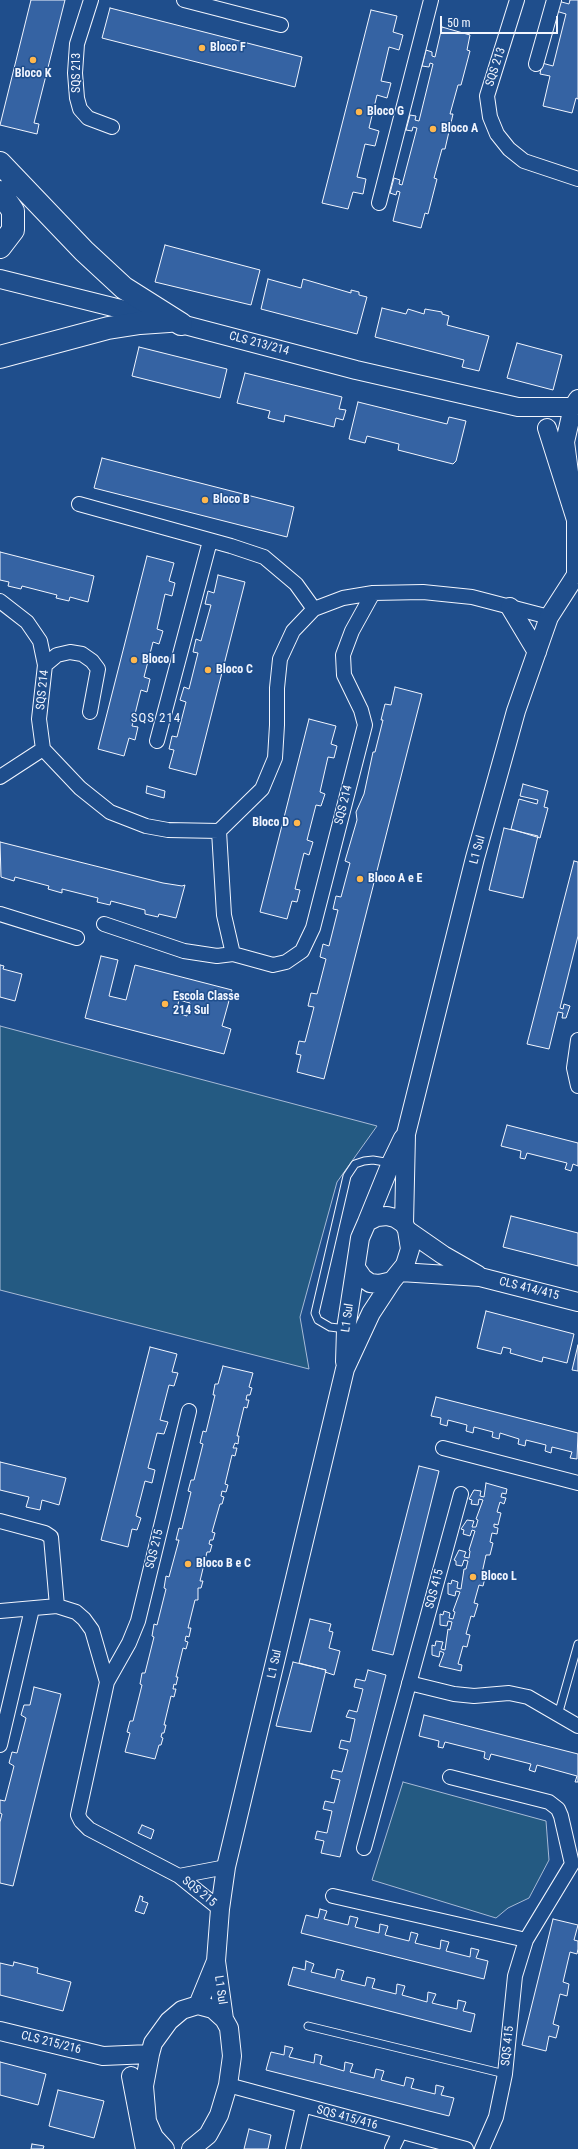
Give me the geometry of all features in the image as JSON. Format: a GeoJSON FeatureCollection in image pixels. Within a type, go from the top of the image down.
{"type":"FeatureCollection","features":[{"type":"Feature","properties":{"kind":"main road"},"geometry":{"type":"LineString","coordinates":[[0,163],[84,251],[124,288],[175,323]]}},
{"type":"Feature","properties":{"kind":"main road"},"geometry":{"type":"LineString","coordinates":[[0,192],[13,212],[13,230],[0,247]]}},
{"type":"Feature","properties":{"kind":"main road"},"geometry":{"type":"LineString","coordinates":[[0,357],[108,328],[140,323],[175,323]]}},
{"type":"Feature","properties":{"kind":"street","name":"SQS 213"},"geometry":{"type":"LineString","coordinates":[[91,0],[77,44],[75,73],[76,98],[80,109],[88,118],[112,127]]}},
{"type":"Feature","properties":{"kind":"street"},"geometry":{"type":"LineString","coordinates":[[184,0],[281,25]]}},
{"type":"Feature","properties":{"kind":"street"},"geometry":{"type":"LineString","coordinates":[[379,203],[431,0]]}},
{"type":"Feature","properties":{"kind":"street","name":"SQS 213"},"geometry":{"type":"LineString","coordinates":[[517,0],[487,96],[490,117],[497,134],[509,149],[524,161],[578,179]]}},
{"type":"Feature","properties":{"kind":"street"},"geometry":{"type":"LineString","coordinates":[[536,64],[554,0]]}},
{"type":"Feature","properties":{"kind":"street","name":"CLS 213/214"},"geometry":{"type":"LineString","coordinates":[[0,279],[356,370],[518,407],[569,404]]}},
{"type":"Feature","properties":{"kind":"street"},"geometry":{"type":"LineString","coordinates":[[569,404],[578,387]]}},
{"type":"Feature","properties":{"kind":"street","name":"L1 Sul"},"geometry":{"type":"LineString","coordinates":[[367,1222],[391,1163],[406,1134],[477,850],[516,711],[549,617],[577,574],[577,502],[570,480],[565,442],[569,404]]}},
{"type":"Feature","properties":{"kind":"street","name":"CLS 213/214"},"geometry":{"type":"LineString","coordinates":[[518,407],[565,442]]}},
{"type":"Feature","properties":{"kind":"street"},"geometry":{"type":"LineString","coordinates":[[547,428],[577,523]]}},
{"type":"Feature","properties":{"kind":"street"},"geometry":{"type":"LineString","coordinates":[[79,504],[210,542],[231,546],[264,558],[296,584],[314,609]]}},
{"type":"Feature","properties":{"kind":"street"},"geometry":{"type":"LineString","coordinates":[[157,741],[210,542]]}},
{"type":"Feature","properties":{"kind":"street"},"geometry":{"type":"LineString","coordinates":[[0,777],[43,749],[80,788],[110,812],[146,826],[168,830],[219,831],[262,788],[275,758],[277,688],[280,659],[293,631],[314,609],[343,598],[373,593],[423,592],[472,597],[549,617]]}},
{"type":"Feature","properties":{"kind":"street","name":"SQS 214"},"geometry":{"type":"LineString","coordinates":[[104,924],[198,954],[216,956],[233,954],[273,965],[286,962],[302,951],[312,928],[365,725],[361,710],[344,675],[343,655],[352,631],[373,593]]}},
{"type":"Feature","properties":{"kind":"street","name":"SQS 214"},"geometry":{"type":"LineString","coordinates":[[0,601],[28,622],[40,641],[45,665],[40,719],[43,749]]}},
{"type":"Feature","properties":{"kind":"street"},"geometry":{"type":"LineString","coordinates":[[510,607],[536,652]]}},
{"type":"Feature","properties":{"kind":"street"},"geometry":{"type":"LineString","coordinates":[[45,665],[57,655],[70,652],[82,654],[92,661],[98,669],[90,712]]}},
{"type":"Feature","properties":{"kind":"street"},"geometry":{"type":"LineString","coordinates":[[219,831],[224,915],[233,954]]}},
{"type":"Feature","properties":{"kind":"street"},"geometry":{"type":"LineString","coordinates":[[0,914],[77,938]]}},
{"type":"Feature","properties":{"kind":"street"},"geometry":{"type":"LineString","coordinates":[[578,1040],[574,1068],[578,1086]]}},
{"type":"Feature","properties":{"kind":"street","name":"L1 Sul"},"geometry":{"type":"LineString","coordinates":[[405,1227],[406,1134]]}},
{"type":"Feature","properties":{"kind":"street"},"geometry":{"type":"LineString","coordinates":[[388,1216],[395,1218],[405,1227],[410,1249],[396,1276],[379,1284],[370,1283],[363,1278],[356,1268],[356,1253],[360,1238],[367,1222],[377,1217],[388,1216]]}},
{"type":"Feature","properties":{"kind":"street","name":"CLS 414/415"},"geometry":{"type":"LineString","coordinates":[[405,1227],[444,1255],[480,1277]]}},
{"type":"Feature","properties":{"kind":"street","name":"L1 Sul"},"geometry":{"type":"LineString","coordinates":[[345,1369],[346,1329],[356,1268]]}},
{"type":"Feature","properties":{"kind":"street","name":"L1 Sul"},"geometry":{"type":"LineString","coordinates":[[194,2148],[208,2135],[219,2115],[228,2085],[232,2056],[229,2028],[224,2019],[216,1961],[220,1909],[226,1867],[345,1369],[371,1313],[396,1276]]}},
{"type":"Feature","properties":{"kind":"street","name":"CLS 414/415"},"geometry":{"type":"LineString","coordinates":[[396,1276],[480,1277],[578,1302]]}},
{"type":"Feature","properties":{"kind":"street","name":"SQS 215"},"geometry":{"type":"LineString","coordinates":[[189,1411],[138,1621],[130,1643],[107,1682],[78,1815],[81,1821],[89,1829],[179,1876],[220,1909]]}},
{"type":"Feature","properties":{"kind":"street"},"geometry":{"type":"LineString","coordinates":[[443,1448],[578,1483]]}},
{"type":"Feature","properties":{"kind":"street","name":"SQS 415"},"geometry":{"type":"LineString","coordinates":[[364,1848],[461,1494]]}},
{"type":"Feature","properties":{"kind":"street"},"geometry":{"type":"LineString","coordinates":[[0,1521],[45,1533],[51,1537],[56,1606]]}},
{"type":"Feature","properties":{"kind":"street","name":"SQS 215"},"geometry":{"type":"LineString","coordinates":[[0,1612],[56,1606],[76,1612],[92,1630],[107,1682]]}},
{"type":"Feature","properties":{"kind":"street"},"geometry":{"type":"LineString","coordinates":[[0,1745],[32,1609]]}},
{"type":"Feature","properties":{"kind":"street"},"geometry":{"type":"LineString","coordinates":[[409,1683],[454,1694],[474,1696],[509,1693],[528,1697],[578,1726]]}},
{"type":"Feature","properties":{"kind":"street","name":"SQS 415"},"geometry":{"type":"LineString","coordinates":[[450,1777],[549,1802],[558,1809],[561,1816],[575,1864],[526,1940],[515,1976],[504,2074],[496,2117],[482,2149]]}},
{"type":"Feature","properties":{"kind":"street","name":"SQS 215"},"geometry":{"type":"LineString","coordinates":[[179,1876],[226,1867]]}},
{"type":"Feature","properties":{"kind":"street"},"geometry":{"type":"LineString","coordinates":[[333,1896],[526,1940]]}},
{"type":"Feature","properties":{"kind":"street","name":"L1 Sul"},"geometry":{"type":"LineString","coordinates":[[198,2005],[216,1961]]}},
{"type":"Feature","properties":{"kind":"street"},"geometry":{"type":"LineString","coordinates":[[158,2148],[147,2121],[137,2081],[150,2054],[153,2043],[169,2021],[182,2010],[198,2005],[213,2009],[224,2019]]}},
{"type":"Feature","properties":{"kind":"street","name":"CLS 215/216"},"geometry":{"type":"LineString","coordinates":[[0,2031],[103,2056],[150,2054]]}},
{"type":"Feature","properties":{"kind":"street","name":"CLS 215/216"},"geometry":{"type":"LineString","coordinates":[[103,2056],[137,2081]]}},
{"type":"Feature","properties":{"kind":"street","name":"SQS 415/416"},"geometry":{"type":"LineString","coordinates":[[228,2085],[466,2149]]}},
{"type":"Feature","properties":{"kind":"street"},"geometry":{"type":"LineString","coordinates":[[293,2149],[303,2106]]}},
{"type":"Feature","properties":{"kind":"street"},"geometry":{"type":"LineString","coordinates":[[392,2149],[400,2132]]}},
{"type":"Feature","properties":{"kind":"lane"},"geometry":{"type":"LineString","coordinates":[[346,1329],[330,1327],[318,1320],[315,1313],[347,1176],[355,1164],[364,1160],[391,1163]]}},
{"type":"Feature","properties":{"kind":"lane"},"geometry":{"type":"LineString","coordinates":[[558,1715],[578,1644]]}},
{"type":"Feature","properties":{"kind":"lane"},"geometry":{"type":"LineString","coordinates":[[308,2026],[504,2074]]}},
{"type":"Feature","properties":{"kind":"shaded area"},"geometry":{"type":"Polygon","coordinates":[[[0,1026],[377,1126],[337,1182],[300,1317],[309,1369],[0,1290],[0,1026]]]}},
{"type":"Feature","properties":{"kind":"shaded area"},"geometry":{"type":"Polygon","coordinates":[[[403,1782],[546,1821],[549,1860],[529,1898],[508,1908],[496,1918],[372,1880],[403,1782]]]}},
{"type":"Feature","properties":{"kind":"building","name":"Bloco K"},"geometry":{"type":"Polygon","coordinates":[[[31,0],[65,0],[34,123],[39,124],[37,134],[0,125],[31,0]]]}},
{"type":"Feature","properties":{"kind":"building"},"geometry":{"type":"Polygon","coordinates":[[[570,0],[578,0],[578,99],[576,98],[572,113],[543,106],[550,76],[540,74],[542,63],[553,66],[566,14],[556,11],[558,1],[569,4],[570,0]]]}},
{"type":"Feature","properties":{"kind":"building","name":"Bloco F"},"geometry":{"type":"Polygon","coordinates":[[[110,8],[302,57],[295,87],[102,38],[110,8]]]}},
{"type":"Feature","properties":{"kind":"building","name":"Bloco G"},"geometry":{"type":"Polygon","coordinates":[[[371,10],[397,16],[393,32],[403,35],[399,50],[389,47],[381,81],[391,83],[387,98],[377,95],[369,128],[379,131],[375,146],[365,144],[357,177],[366,179],[363,194],[353,192],[348,209],[322,203],[371,10]]]}},
{"type":"Feature","properties":{"kind":"building","name":"Bloco A"},"geometry":{"type":"Polygon","coordinates":[[[442,27],[470,35],[467,50],[470,51],[461,85],[458,85],[450,114],[453,114],[445,149],[442,149],[434,178],[437,179],[428,214],[425,213],[421,228],[393,221],[400,192],[397,191],[396,195],[390,193],[394,178],[400,180],[399,184],[402,185],[417,128],[413,127],[412,131],[406,130],[410,115],[416,116],[415,120],[419,121],[433,64],[430,63],[429,67],[422,66],[426,50],[432,52],[432,56],[435,57],[442,27]]]}},
{"type":"Feature","properties":{"kind":"building"},"geometry":{"type":"Polygon","coordinates":[[[165,245],[260,270],[251,305],[155,282],[165,245]]]}},
{"type":"Feature","properties":{"kind":"building"},"geometry":{"type":"Polygon","coordinates":[[[268,279],[301,288],[303,279],[351,293],[351,290],[359,292],[359,295],[367,297],[357,334],[261,309],[268,279]]]}},
{"type":"Feature","properties":{"kind":"building"},"geometry":{"type":"Polygon","coordinates":[[[382,308],[406,314],[408,309],[424,314],[425,309],[442,312],[442,314],[449,316],[447,325],[489,336],[479,371],[462,367],[464,360],[375,337],[382,308]]]}},
{"type":"Feature","properties":{"kind":"building"},"geometry":{"type":"Polygon","coordinates":[[[517,343],[562,355],[553,390],[507,378],[517,343]]]}},
{"type":"Feature","properties":{"kind":"building"},"geometry":{"type":"Polygon","coordinates":[[[139,347],[227,369],[220,398],[132,376],[139,347]]]}},
{"type":"Feature","properties":{"kind":"building"},"geometry":{"type":"Polygon","coordinates":[[[245,373],[342,397],[339,409],[346,410],[343,420],[336,418],[334,427],[285,415],[284,422],[268,418],[270,411],[237,403],[245,373]]]}},
{"type":"Feature","properties":{"kind":"building"},"geometry":{"type":"Polygon","coordinates":[[[358,402],[447,424],[449,417],[466,421],[456,461],[453,464],[398,450],[399,444],[367,436],[365,443],[349,439],[358,402]]]}},
{"type":"Feature","properties":{"kind":"building","name":"Bloco B"},"geometry":{"type":"Polygon","coordinates":[[[102,458],[294,507],[287,537],[94,488],[102,458]]]}},
{"type":"Feature","properties":{"kind":"building"},"geometry":{"type":"Polygon","coordinates":[[[0,552],[94,576],[88,602],[70,597],[69,601],[56,598],[57,595],[22,586],[21,589],[8,586],[9,582],[0,580],[0,552]]]}},
{"type":"Feature","properties":{"kind":"building","name":"Bloco I"},"geometry":{"type":"Polygon","coordinates":[[[147,556],[174,563],[169,581],[175,583],[172,596],[165,594],[157,629],[163,631],[159,644],[153,642],[144,677],[150,679],[147,692],[141,690],[132,726],[138,727],[135,740],[129,738],[124,756],[98,749],[147,556]]]}},
{"type":"Feature","properties":{"kind":"building","name":"Bloco C"},"geometry":{"type":"Polygon","coordinates":[[[218,575],[245,582],[196,775],[169,768],[174,750],[169,749],[172,736],[177,737],[186,702],[180,700],[184,687],[189,689],[198,653],[193,652],[196,639],[201,641],[211,605],[205,604],[208,591],[214,593],[218,575]]]}},
{"type":"Feature","properties":{"kind":"building","name":"Bloco A e E"},"geometry":{"type":"Polygon","coordinates":[[[395,687],[422,694],[324,1079],[297,1072],[301,1055],[296,1054],[299,1041],[305,1042],[314,1007],[308,1006],[311,993],[317,994],[326,959],[320,957],[323,944],[329,946],[338,910],[333,909],[336,896],[341,897],[350,863],[345,861],[357,820],[356,812],[364,794],[373,752],[375,752],[383,720],[381,720],[385,704],[391,705],[395,687]]]}},
{"type":"Feature","properties":{"kind":"building","name":"Bloco D"},"geometry":{"type":"Polygon","coordinates":[[[309,719],[336,726],[331,744],[337,746],[334,758],[328,757],[320,792],[325,794],[321,806],[316,805],[307,840],[313,842],[309,855],[304,853],[295,889],[300,890],[297,902],[292,901],[287,919],[260,912],[309,719]]]}},
{"type":"Feature","properties":{"kind":"building"},"geometry":{"type":"Polygon","coordinates":[[[523,784],[548,791],[544,807],[548,808],[540,838],[511,829],[519,799],[537,804],[538,800],[520,796],[523,784]]]}},
{"type":"Feature","properties":{"kind":"building"},"geometry":{"type":"Polygon","coordinates":[[[147,786],[165,791],[164,798],[146,793],[147,786]]]}},
{"type":"Feature","properties":{"kind":"building"},"geometry":{"type":"Polygon","coordinates":[[[504,828],[538,836],[523,898],[489,890],[504,828]]]}},
{"type":"Feature","properties":{"kind":"building"},"geometry":{"type":"Polygon","coordinates":[[[0,842],[163,883],[182,886],[185,885],[176,918],[159,914],[158,917],[145,914],[145,910],[111,901],[110,905],[97,902],[98,898],[62,889],[62,893],[48,889],[49,886],[15,877],[14,881],[1,877],[0,842]]]}},
{"type":"Feature","properties":{"kind":"building"},"geometry":{"type":"Polygon","coordinates":[[[574,861],[578,862],[578,936],[560,1008],[563,1009],[564,1004],[570,1006],[566,1018],[562,1018],[563,1013],[558,1012],[549,1049],[527,1044],[574,861]]]}},
{"type":"Feature","properties":{"kind":"building","name":"Escola Classe 214 Sul"},"geometry":{"type":"Polygon","coordinates":[[[101,956],[118,960],[109,996],[126,1000],[135,965],[232,990],[222,1026],[231,1029],[224,1054],[85,1018],[101,956]],[[179,1000],[176,1013],[187,1016],[190,1003],[179,1000]]]}},
{"type":"Feature","properties":{"kind":"building"},"geometry":{"type":"Polygon","coordinates":[[[0,965],[4,966],[3,969],[22,974],[15,1001],[0,997],[0,965]]]}},
{"type":"Feature","properties":{"kind":"building"},"geometry":{"type":"Polygon","coordinates":[[[507,1125],[578,1143],[578,1166],[573,1164],[571,1171],[565,1169],[567,1163],[527,1153],[525,1159],[520,1158],[521,1151],[501,1146],[507,1125]]]}},
{"type":"Feature","properties":{"kind":"building"},"geometry":{"type":"Polygon","coordinates":[[[511,1216],[578,1233],[578,1266],[503,1247],[511,1216]]]}},
{"type":"Feature","properties":{"kind":"building"},"geometry":{"type":"Polygon","coordinates":[[[486,1311],[574,1334],[567,1363],[543,1357],[542,1362],[510,1353],[511,1349],[503,1347],[501,1354],[477,1348],[486,1311]]]}},
{"type":"Feature","properties":{"kind":"building"},"geometry":{"type":"Polygon","coordinates":[[[578,1345],[578,1371],[572,1370],[578,1345]]]}},
{"type":"Feature","properties":{"kind":"building"},"geometry":{"type":"Polygon","coordinates":[[[150,1347],[177,1354],[172,1372],[178,1373],[174,1386],[169,1385],[160,1420],[168,1422],[164,1434],[157,1433],[148,1468],[155,1470],[152,1483],[145,1481],[136,1516],[141,1518],[137,1530],[132,1529],[128,1547],[101,1540],[150,1347]]]}},
{"type":"Feature","properties":{"kind":"building","name":"Bloco B e C"},"geometry":{"type":"Polygon","coordinates":[[[223,1366],[253,1373],[249,1387],[252,1388],[250,1395],[247,1395],[246,1400],[249,1400],[247,1408],[244,1407],[237,1436],[239,1436],[238,1444],[235,1443],[233,1448],[237,1448],[235,1456],[232,1455],[225,1484],[228,1485],[226,1492],[222,1491],[221,1496],[224,1497],[222,1504],[220,1504],[212,1532],[215,1533],[213,1540],[210,1540],[209,1544],[212,1545],[210,1552],[207,1552],[200,1581],[203,1581],[201,1588],[198,1588],[198,1600],[195,1600],[188,1628],[191,1628],[189,1637],[186,1636],[185,1641],[188,1642],[186,1649],[183,1648],[176,1677],[178,1677],[176,1685],[174,1684],[173,1689],[176,1689],[174,1697],[171,1696],[164,1725],[166,1725],[164,1733],[162,1733],[161,1737],[163,1738],[161,1745],[159,1745],[155,1759],[125,1752],[130,1733],[127,1732],[130,1721],[133,1721],[142,1685],[140,1684],[142,1673],[145,1673],[154,1637],[152,1636],[154,1624],[157,1625],[166,1589],[164,1588],[166,1576],[169,1577],[179,1540],[176,1540],[179,1528],[182,1529],[191,1492],[188,1491],[191,1480],[194,1480],[203,1444],[200,1443],[203,1431],[206,1432],[215,1395],[213,1395],[215,1384],[218,1384],[223,1366]]]}},
{"type":"Feature","properties":{"kind":"building"},"geometry":{"type":"Polygon","coordinates":[[[436,1397],[578,1433],[577,1459],[570,1458],[572,1452],[552,1447],[551,1453],[545,1451],[546,1445],[526,1440],[525,1446],[518,1444],[519,1439],[500,1433],[499,1439],[492,1437],[493,1432],[474,1427],[473,1433],[466,1431],[467,1425],[448,1420],[447,1426],[440,1424],[441,1418],[431,1416],[436,1397]]]}},
{"type":"Feature","properties":{"kind":"building"},"geometry":{"type":"Polygon","coordinates":[[[0,1462],[66,1478],[59,1505],[42,1500],[40,1510],[26,1507],[29,1497],[0,1490],[0,1462]]]}},
{"type":"Feature","properties":{"kind":"building"},"geometry":{"type":"Polygon","coordinates":[[[419,1466],[439,1471],[393,1655],[372,1650],[419,1466]]]}},
{"type":"Feature","properties":{"kind":"building","name":"Bloco L"},"geometry":{"type":"Polygon","coordinates":[[[486,1483],[507,1489],[506,1494],[502,1493],[501,1497],[506,1498],[504,1504],[500,1502],[497,1512],[501,1513],[498,1525],[494,1524],[494,1527],[498,1528],[497,1534],[492,1533],[490,1542],[493,1543],[490,1555],[486,1555],[482,1573],[486,1574],[483,1586],[479,1585],[474,1603],[478,1604],[474,1617],[471,1616],[466,1634],[470,1635],[467,1647],[463,1646],[458,1664],[462,1665],[461,1671],[439,1666],[444,1653],[440,1651],[439,1657],[432,1655],[432,1645],[435,1646],[436,1641],[443,1642],[441,1649],[445,1650],[448,1629],[450,1630],[452,1622],[448,1621],[447,1626],[440,1625],[440,1614],[443,1615],[444,1611],[450,1613],[449,1618],[453,1619],[455,1612],[453,1611],[460,1592],[456,1591],[455,1596],[448,1594],[448,1583],[451,1584],[452,1580],[458,1582],[457,1588],[461,1589],[464,1569],[466,1569],[468,1561],[464,1560],[462,1566],[456,1565],[456,1561],[454,1560],[459,1550],[466,1552],[464,1557],[469,1558],[469,1550],[475,1531],[472,1530],[470,1536],[463,1534],[464,1530],[461,1529],[467,1520],[474,1521],[472,1527],[476,1527],[478,1520],[476,1519],[483,1500],[479,1499],[478,1505],[471,1504],[472,1500],[469,1499],[474,1490],[481,1491],[480,1496],[484,1497],[486,1483]]]}},
{"type":"Feature","properties":{"kind":"building"},"geometry":{"type":"Polygon","coordinates":[[[310,1619],[331,1624],[329,1631],[333,1632],[329,1648],[340,1651],[334,1675],[325,1672],[326,1670],[299,1663],[310,1619]]]}},
{"type":"Feature","properties":{"kind":"building"},"geometry":{"type":"Polygon","coordinates":[[[293,1662],[326,1670],[311,1732],[276,1726],[293,1662]]]}},
{"type":"Feature","properties":{"kind":"building"},"geometry":{"type":"Polygon","coordinates":[[[368,1670],[386,1675],[340,1857],[321,1853],[324,1841],[315,1839],[317,1831],[327,1833],[332,1811],[323,1809],[325,1801],[334,1803],[340,1780],[331,1778],[333,1770],[342,1772],[348,1750],[339,1748],[341,1740],[350,1742],[355,1719],[346,1717],[349,1710],[357,1712],[363,1689],[354,1687],[356,1679],[365,1681],[368,1670]]]}},
{"type":"Feature","properties":{"kind":"building"},"geometry":{"type":"Polygon","coordinates":[[[34,1687],[61,1694],[13,1886],[0,1883],[0,1822],[2,1814],[0,1813],[0,1800],[5,1801],[14,1766],[9,1763],[12,1752],[17,1753],[26,1718],[21,1715],[24,1705],[30,1705],[34,1687]]]}},
{"type":"Feature","properties":{"kind":"building"},"geometry":{"type":"Polygon","coordinates":[[[424,1715],[578,1754],[578,1782],[575,1782],[577,1776],[537,1765],[535,1772],[529,1770],[531,1764],[491,1754],[489,1760],[484,1758],[485,1752],[445,1742],[443,1748],[438,1747],[439,1741],[419,1736],[424,1715]]]}},
{"type":"Feature","properties":{"kind":"building"},"geometry":{"type":"Polygon","coordinates":[[[142,1825],[154,1830],[151,1839],[138,1833],[142,1825]]]}},
{"type":"Feature","properties":{"kind":"building"},"geometry":{"type":"Polygon","coordinates":[[[140,1896],[143,1897],[142,1901],[148,1903],[144,1914],[135,1911],[140,1896]]]}},
{"type":"Feature","properties":{"kind":"building"},"geometry":{"type":"Polygon","coordinates":[[[320,1909],[327,1911],[324,1919],[348,1925],[350,1916],[358,1918],[355,1927],[379,1933],[380,1924],[388,1926],[385,1935],[409,1941],[411,1932],[418,1934],[415,1943],[440,1949],[441,1940],[449,1942],[446,1951],[470,1957],[471,1948],[479,1950],[476,1958],[488,1961],[484,1979],[301,1933],[306,1915],[318,1918],[320,1909]]]}},
{"type":"Feature","properties":{"kind":"building"},"geometry":{"type":"Polygon","coordinates":[[[553,1919],[578,1925],[574,1940],[578,1941],[578,1949],[577,1954],[570,1952],[563,1982],[569,1984],[567,1996],[560,1994],[553,2024],[559,2026],[556,2038],[549,2036],[546,2051],[522,2045],[553,1919]]]}},
{"type":"Feature","properties":{"kind":"building"},"geometry":{"type":"Polygon","coordinates":[[[306,1961],[314,1964],[311,1972],[335,1978],[337,1969],[344,1971],[341,1980],[365,1986],[367,1977],[375,1979],[372,1988],[396,1994],[397,1984],[405,1986],[402,1995],[427,2002],[428,1992],[436,1994],[432,2003],[457,2009],[458,2000],[466,2002],[463,2011],[475,2014],[471,2032],[288,1985],[293,1967],[305,1970],[306,1961]]]}},
{"type":"Feature","properties":{"kind":"building"},"geometry":{"type":"Polygon","coordinates":[[[14,1962],[38,1968],[37,1973],[71,1982],[63,2011],[0,1995],[0,1963],[13,1966],[14,1962]]]}},
{"type":"Feature","properties":{"kind":"building"},"geometry":{"type":"Polygon","coordinates":[[[285,2046],[293,2048],[289,2057],[314,2063],[315,2054],[322,2056],[320,2064],[344,2071],[345,2062],[353,2064],[350,2072],[374,2078],[376,2069],[384,2071],[381,2080],[404,2086],[406,2077],[414,2079],[411,2088],[435,2094],[436,2085],[444,2087],[441,2095],[454,2098],[449,2116],[266,2070],[271,2052],[284,2055],[285,2046]]]}},
{"type":"Feature","properties":{"kind":"building"},"geometry":{"type":"Polygon","coordinates":[[[0,2062],[46,2074],[38,2105],[0,2095],[0,2062]]]}},
{"type":"Feature","properties":{"kind":"building"},"geometry":{"type":"Polygon","coordinates":[[[58,2090],[104,2101],[94,2138],[49,2126],[58,2090]]]}},
{"type":"Feature","properties":{"kind":"building"},"geometry":{"type":"Polygon","coordinates":[[[249,2129],[271,2135],[268,2149],[244,2149],[249,2129]]]}},
{"type":"Feature","properties":{"kind":"building"},"geometry":{"type":"Polygon","coordinates":[[[32,2144],[44,2146],[43,2149],[31,2149],[32,2144]]]}},
{"type":"Feature","properties":{"kind":"place","name":"Bloco F"},"geometry":{"type":"Point","coordinates":[202,48]}},
{"type":"Feature","properties":{"kind":"place","name":"Bloco K"},"geometry":{"type":"Point","coordinates":[33,60]}},
{"type":"Feature","properties":{"kind":"place","name":"Bloco G"},"geometry":{"type":"Point","coordinates":[359,112]}},
{"type":"Feature","properties":{"kind":"place","name":"Bloco A"},"geometry":{"type":"Point","coordinates":[433,129]}},
{"type":"Feature","properties":{"kind":"place","name":"Bloco B"},"geometry":{"type":"Point","coordinates":[205,500]}},
{"type":"Feature","properties":{"kind":"place","name":"Bloco I"},"geometry":{"type":"Point","coordinates":[134,660]}},
{"type":"Feature","properties":{"kind":"place","name":"Bloco C"},"geometry":{"type":"Point","coordinates":[208,670]}},
{"type":"Feature","properties":{"kind":"place","name":"Bloco D"},"geometry":{"type":"Point","coordinates":[297,823]}},
{"type":"Feature","properties":{"kind":"place","name":"Bloco A e E"},"geometry":{"type":"Point","coordinates":[360,879]}},
{"type":"Feature","properties":{"kind":"place","name":"Escola Classe 214 Sul"},"geometry":{"type":"Point","coordinates":[165,1004]}},
{"type":"Feature","properties":{"kind":"place","name":"Bloco B e C"},"geometry":{"type":"Point","coordinates":[188,1564]}},
{"type":"Feature","properties":{"kind":"place","name":"Bloco L"},"geometry":{"type":"Point","coordinates":[473,1577]}},
{"type":"Feature","properties":{"kind":"district","name":"SQS 214"},"geometry":{"type":"Point","coordinates":[156,719]}}]}
